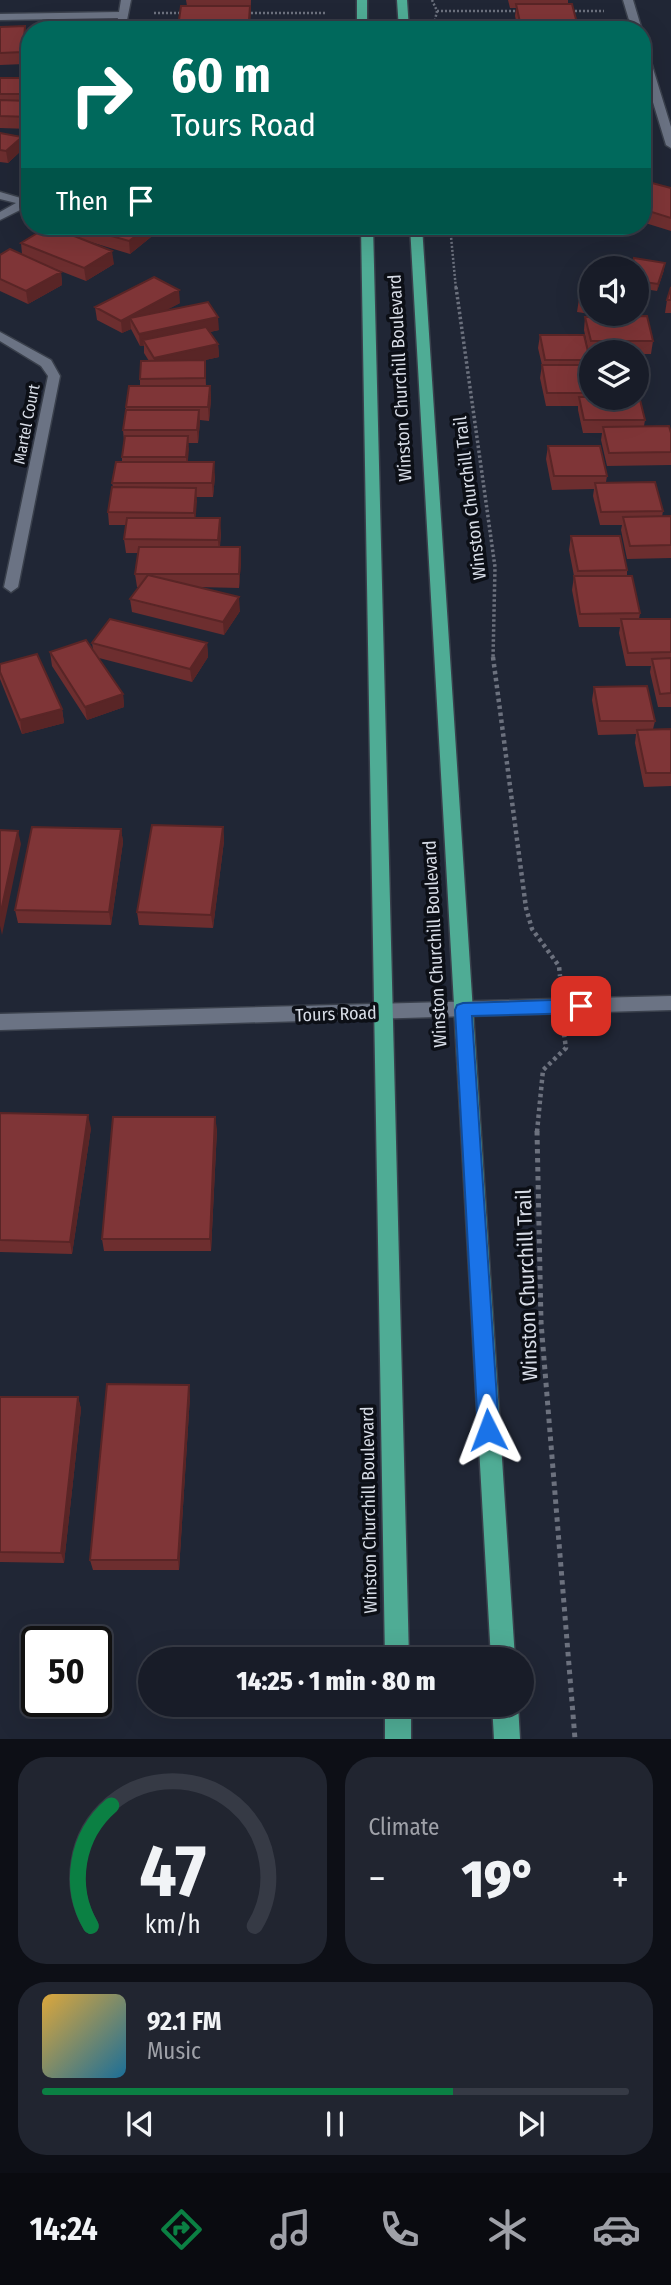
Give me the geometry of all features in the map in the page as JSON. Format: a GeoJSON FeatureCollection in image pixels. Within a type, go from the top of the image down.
{"type":"FeatureCollection","features":[{"type":"Feature","properties":{"kind":"main road"},"geometry":{"type":"LineString","coordinates":[[362,0],[362,21]]}},
{"type":"Feature","properties":{"kind":"main road"},"geometry":{"type":"LineString","coordinates":[[402,0],[403,21]]}},
{"type":"Feature","properties":{"kind":"main road","name":"Winston Churchill Boulevard"},"geometry":{"type":"LineString","coordinates":[[367,235],[397,1647]]}},
{"type":"Feature","properties":{"kind":"main road","name":"Winston Churchill Boulevard"},"geometry":{"type":"LineString","coordinates":[[417,235],[502,1647]]}},
{"type":"Feature","properties":{"kind":"main road"},"geometry":{"type":"LineString","coordinates":[[398,1717],[398,1739]]}},
{"type":"Feature","properties":{"kind":"main road"},"geometry":{"type":"LineString","coordinates":[[506,1717],[508,1739]]}},
{"type":"Feature","properties":{"kind":"street"},"geometry":{"type":"LineString","coordinates":[[122,21],[126,0]]}},
{"type":"Feature","properties":{"kind":"street"},"geometry":{"type":"LineString","coordinates":[[628,0],[634,21]]}},
{"type":"Feature","properties":{"kind":"street"},"geometry":{"type":"LineString","coordinates":[[0,17],[123,16]]}},
{"type":"Feature","properties":{"kind":"street"},"geometry":{"type":"LineString","coordinates":[[651,78],[671,145]]}},
{"type":"Feature","properties":{"kind":"street"},"geometry":{"type":"LineString","coordinates":[[0,195],[21,200]]}},
{"type":"Feature","properties":{"kind":"street"},"geometry":{"type":"LineString","coordinates":[[0,217],[21,205]]}},
{"type":"Feature","properties":{"kind":"street","name":"Martel Court"},"geometry":{"type":"LineString","coordinates":[[0,336],[46,363],[54,376],[11,587]]}},
{"type":"Feature","properties":{"kind":"street","name":"Tours Road"},"geometry":{"type":"LineString","coordinates":[[0,1022],[671,1003]]}},
{"type":"Feature","properties":{"kind":"path"},"geometry":{"type":"LineString","coordinates":[[432,0],[437,11],[435,21]]}},
{"type":"Feature","properties":{"kind":"path"},"geometry":{"type":"LineString","coordinates":[[437,11],[520,11]]}},
{"type":"Feature","properties":{"kind":"path"},"geometry":{"type":"LineString","coordinates":[[562,11],[631,11]]}},
{"type":"Feature","properties":{"kind":"path"},"geometry":{"type":"LineString","coordinates":[[154,13],[194,13]]}},
{"type":"Feature","properties":{"kind":"path"},"geometry":{"type":"LineString","coordinates":[[247,13],[327,13]]}},
{"type":"Feature","properties":{"kind":"path","name":"Winston Churchill Trail"},"geometry":{"type":"LineString","coordinates":[[451,235],[495,567],[492,653],[526,908],[532,929],[559,966]]}},
{"type":"Feature","properties":{"kind":"path","name":"Winston Churchill Trail"},"geometry":{"type":"LineString","coordinates":[[566,1048],[543,1070],[537,1145],[541,1322],[575,1739]]}},
{"type":"Feature","properties":{"kind":"building"},"geometry":{"type":"Polygon","coordinates":[[[516,4],[572,4],[576,21],[520,21],[516,4]]]}},
{"type":"Feature","properties":{"kind":"building"},"geometry":{"type":"Polygon","coordinates":[[[181,6],[250,6],[249,20],[179,20],[181,6]]]}},
{"type":"Feature","properties":{"kind":"building"},"geometry":{"type":"Polygon","coordinates":[[[21,26],[21,52],[0,53],[0,27],[21,26]]]}},
{"type":"Feature","properties":{"kind":"building"},"geometry":{"type":"Polygon","coordinates":[[[0,78],[21,78],[21,94],[0,94],[0,78]]]}},
{"type":"Feature","properties":{"kind":"building"},"geometry":{"type":"Polygon","coordinates":[[[0,100],[21,101],[21,117],[0,116],[0,100]]]}},
{"type":"Feature","properties":{"kind":"building"},"geometry":{"type":"Polygon","coordinates":[[[0,133],[21,137],[6,151],[0,150],[0,133]]]}},
{"type":"Feature","properties":{"kind":"building"},"geometry":{"type":"Polygon","coordinates":[[[651,184],[671,188],[671,218],[651,212],[651,184]]]}},
{"type":"Feature","properties":{"kind":"building"},"geometry":{"type":"Polygon","coordinates":[[[34,235],[72,235],[112,251],[84,268],[21,243],[34,235]]]}},
{"type":"Feature","properties":{"kind":"building"},"geometry":{"type":"Polygon","coordinates":[[[108,235],[137,235],[129,241],[108,235]]]}},
{"type":"Feature","properties":{"kind":"building"},"geometry":{"type":"Polygon","coordinates":[[[10,249],[61,272],[26,291],[0,279],[0,255],[10,249]]]}},
{"type":"Feature","properties":{"kind":"building"},"geometry":{"type":"Polygon","coordinates":[[[649,260],[665,263],[658,284],[649,283],[649,260]]]}},
{"type":"Feature","properties":{"kind":"building"},"geometry":{"type":"Polygon","coordinates":[[[154,277],[179,290],[121,321],[95,307],[154,277]]]}},
{"type":"Feature","properties":{"kind":"building"},"geometry":{"type":"Polygon","coordinates":[[[208,302],[218,317],[139,334],[130,318],[208,302]]]}},
{"type":"Feature","properties":{"kind":"building"},"geometry":{"type":"Polygon","coordinates":[[[649,324],[653,341],[649,340],[591,340],[587,326],[649,324]]]}},
{"type":"Feature","properties":{"kind":"building"},"geometry":{"type":"Polygon","coordinates":[[[206,327],[218,344],[154,358],[143,340],[206,327]]]}},
{"type":"Feature","properties":{"kind":"building"},"geometry":{"type":"Polygon","coordinates":[[[540,335],[584,335],[585,340],[579,340],[579,360],[545,360],[540,335]]]}},
{"type":"Feature","properties":{"kind":"building"},"geometry":{"type":"Polygon","coordinates":[[[205,360],[205,378],[140,379],[141,361],[205,360]]]}},
{"type":"Feature","properties":{"kind":"building"},"geometry":{"type":"Polygon","coordinates":[[[542,365],[579,365],[579,393],[547,393],[542,365]]]}},
{"type":"Feature","properties":{"kind":"building"},"geometry":{"type":"Polygon","coordinates":[[[129,386],[210,386],[208,407],[126,407],[129,386]]]}},
{"type":"Feature","properties":{"kind":"building"},"geometry":{"type":"Polygon","coordinates":[[[126,410],[199,410],[197,430],[123,430],[126,410]]]}},
{"type":"Feature","properties":{"kind":"building"},"geometry":{"type":"Polygon","coordinates":[[[582,410],[642,410],[645,420],[584,420],[582,410]]]}},
{"type":"Feature","properties":{"kind":"building"},"geometry":{"type":"Polygon","coordinates":[[[669,426],[671,452],[609,453],[603,427],[669,426]]]}},
{"type":"Feature","properties":{"kind":"building"},"geometry":{"type":"Polygon","coordinates":[[[125,436],[188,436],[186,457],[122,457],[125,436]]]}},
{"type":"Feature","properties":{"kind":"building"},"geometry":{"type":"Polygon","coordinates":[[[548,446],[600,446],[607,476],[554,476],[548,446]]]}},
{"type":"Feature","properties":{"kind":"building"},"geometry":{"type":"Polygon","coordinates":[[[116,462],[214,462],[212,483],[112,483],[116,462]]]}},
{"type":"Feature","properties":{"kind":"building"},"geometry":{"type":"Polygon","coordinates":[[[655,482],[663,511],[601,512],[595,483],[655,482]]]}},
{"type":"Feature","properties":{"kind":"building"},"geometry":{"type":"Polygon","coordinates":[[[112,487],[196,488],[194,513],[108,512],[112,487]]]}},
{"type":"Feature","properties":{"kind":"building"},"geometry":{"type":"Polygon","coordinates":[[[671,516],[671,545],[630,546],[623,517],[671,516]]]}},
{"type":"Feature","properties":{"kind":"building"},"geometry":{"type":"Polygon","coordinates":[[[127,518],[220,518],[218,540],[124,539],[127,518]]]}},
{"type":"Feature","properties":{"kind":"building"},"geometry":{"type":"Polygon","coordinates":[[[571,536],[620,536],[627,570],[578,571],[571,536]]]}},
{"type":"Feature","properties":{"kind":"building"},"geometry":{"type":"Polygon","coordinates":[[[139,547],[240,547],[239,574],[135,574],[139,547]]]}},
{"type":"Feature","properties":{"kind":"building"},"geometry":{"type":"Polygon","coordinates":[[[148,575],[239,597],[223,622],[130,599],[148,575]]]}},
{"type":"Feature","properties":{"kind":"building"},"geometry":{"type":"Polygon","coordinates":[[[574,576],[632,576],[640,613],[580,614],[574,576]]]}},
{"type":"Feature","properties":{"kind":"building"},"geometry":{"type":"Polygon","coordinates":[[[110,619],[207,643],[190,669],[92,643],[110,619]]]}},
{"type":"Feature","properties":{"kind":"building"},"geometry":{"type":"Polygon","coordinates":[[[621,619],[671,619],[671,652],[628,653],[621,619]]]}},
{"type":"Feature","properties":{"kind":"building"},"geometry":{"type":"Polygon","coordinates":[[[86,640],[123,694],[85,707],[50,652],[86,640]]]}},
{"type":"Feature","properties":{"kind":"building"},"geometry":{"type":"Polygon","coordinates":[[[37,654],[62,709],[20,720],[0,672],[0,664],[37,654]]]}},
{"type":"Feature","properties":{"kind":"building"},"geometry":{"type":"Polygon","coordinates":[[[671,658],[671,693],[660,694],[652,659],[671,658]]]}},
{"type":"Feature","properties":{"kind":"building"},"geometry":{"type":"Polygon","coordinates":[[[647,686],[655,721],[600,721],[594,687],[647,686]]]}},
{"type":"Feature","properties":{"kind":"building"},"geometry":{"type":"Polygon","coordinates":[[[671,729],[671,773],[646,773],[637,730],[671,729]]]}},
{"type":"Feature","properties":{"kind":"building"},"geometry":{"type":"Polygon","coordinates":[[[152,825],[223,827],[211,915],[137,912],[152,825]]]}},
{"type":"Feature","properties":{"kind":"building"},"geometry":{"type":"Polygon","coordinates":[[[32,827],[121,829],[109,912],[15,910],[32,827]]]}},
{"type":"Feature","properties":{"kind":"building"},"geometry":{"type":"Polygon","coordinates":[[[0,830],[18,831],[0,916],[0,830]]]}},
{"type":"Feature","properties":{"kind":"building"},"geometry":{"type":"Polygon","coordinates":[[[0,1113],[88,1115],[70,1242],[0,1240],[0,1113]]]}},
{"type":"Feature","properties":{"kind":"building"},"geometry":{"type":"Polygon","coordinates":[[[113,1117],[215,1117],[210,1239],[102,1239],[113,1117]]]}},
{"type":"Feature","properties":{"kind":"building"},"geometry":{"type":"Polygon","coordinates":[[[107,1384],[189,1385],[178,1560],[90,1560],[107,1384]]]}},
{"type":"Feature","properties":{"kind":"building"},"geometry":{"type":"Polygon","coordinates":[[[0,1397],[78,1397],[61,1553],[0,1552],[0,1397]]]}},
{"type":"Feature","properties":{"kind":"route"},"geometry":{"type":"LineString","coordinates":[[488,1430],[463,1010],[581,1006]]}}]}
